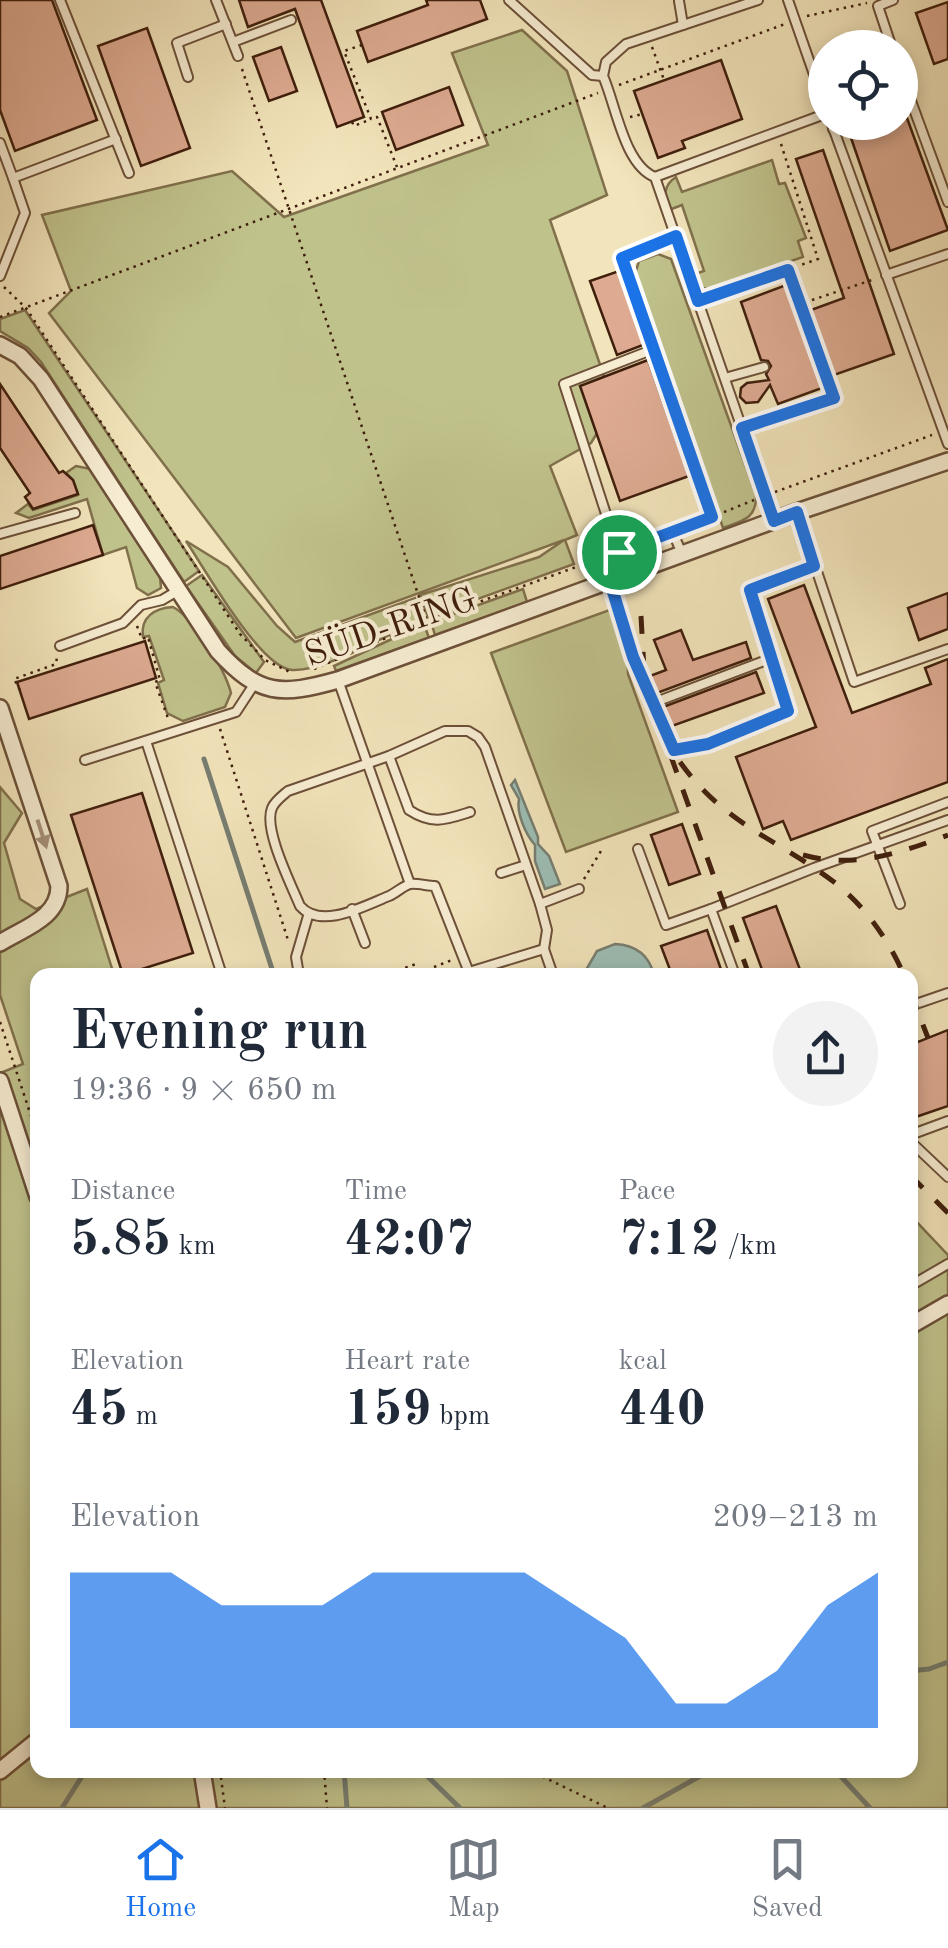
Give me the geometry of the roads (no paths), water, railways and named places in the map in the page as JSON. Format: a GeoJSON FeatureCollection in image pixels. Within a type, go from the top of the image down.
{"type":"FeatureCollection","features":[{"type":"Feature","properties":{"kind":"street"},"geometry":{"type":"LineString","coordinates":[[0,345],[20,356],[41,379],[218,651],[255,684]]}},
{"type":"Feature","properties":{"kind":"street","name":"SÜD-RING"},"geometry":{"type":"LineString","coordinates":[[255,684],[277,692],[297,692],[338,680],[797,512],[948,461]]}},
{"type":"Feature","properties":{"kind":"street"},"geometry":{"type":"LineString","coordinates":[[0,708],[59,895],[49,914],[0,943]]}},
{"type":"Feature","properties":{"kind":"street"},"geometry":{"type":"LineString","coordinates":[[0,1082],[30,1173]]}},
{"type":"Feature","properties":{"kind":"street"},"geometry":{"type":"LineString","coordinates":[[918,1321],[948,1304]]}},
{"type":"Feature","properties":{"kind":"street"},"geometry":{"type":"LineString","coordinates":[[0,1771],[30,1747]]}},
{"type":"Feature","properties":{"kind":"street"},"geometry":{"type":"LineString","coordinates":[[203,1778],[208,1808]]}},
{"type":"Feature","properties":{"kind":"lane"},"geometry":{"type":"LineString","coordinates":[[60,0],[129,173]]}},
{"type":"Feature","properties":{"kind":"lane"},"geometry":{"type":"LineString","coordinates":[[216,0],[238,56]]}},
{"type":"Feature","properties":{"kind":"lane"},"geometry":{"type":"LineString","coordinates":[[509,0],[592,74],[603,76]]}},
{"type":"Feature","properties":{"kind":"lane"},"geometry":{"type":"LineString","coordinates":[[758,0],[616,50],[606,62],[603,76],[634,161],[646,173],[656,176],[808,120]]}},
{"type":"Feature","properties":{"kind":"lane"},"geometry":{"type":"LineString","coordinates":[[788,0],[808,57]]}},
{"type":"Feature","properties":{"kind":"lane"},"geometry":{"type":"LineString","coordinates":[[885,30],[875,3],[893,0]]}},
{"type":"Feature","properties":{"kind":"lane"},"geometry":{"type":"LineString","coordinates":[[679,1],[683,25]]}},
{"type":"Feature","properties":{"kind":"lane"},"geometry":{"type":"LineString","coordinates":[[233,42],[291,20]]}},
{"type":"Feature","properties":{"kind":"lane"},"geometry":{"type":"LineString","coordinates":[[188,77],[177,42],[226,24]]}},
{"type":"Feature","properties":{"kind":"lane"},"geometry":{"type":"LineString","coordinates":[[918,121],[947,198]]}},
{"type":"Feature","properties":{"kind":"lane"},"geometry":{"type":"LineString","coordinates":[[13,178],[116,139]]}},
{"type":"Feature","properties":{"kind":"lane"},"geometry":{"type":"LineString","coordinates":[[837,140],[948,444]]}},
{"type":"Feature","properties":{"kind":"lane"},"geometry":{"type":"LineString","coordinates":[[0,143],[25,213],[0,276]]}},
{"type":"Feature","properties":{"kind":"lane"},"geometry":{"type":"LineString","coordinates":[[656,176],[774,521]]}},
{"type":"Feature","properties":{"kind":"lane"},"geometry":{"type":"LineString","coordinates":[[676,236],[622,258],[712,517]]}},
{"type":"Feature","properties":{"kind":"lane"},"geometry":{"type":"LineString","coordinates":[[886,275],[948,254]]}},
{"type":"Feature","properties":{"kind":"lane"},"geometry":{"type":"LineString","coordinates":[[698,301],[788,270],[834,398],[742,428]]}},
{"type":"Feature","properties":{"kind":"lane"},"geometry":{"type":"LineString","coordinates":[[626,576],[564,384],[654,349]]}},
{"type":"Feature","properties":{"kind":"lane"},"geometry":{"type":"LineString","coordinates":[[725,378],[764,367]]}},
{"type":"Feature","properties":{"kind":"lane"},"geometry":{"type":"LineString","coordinates":[[797,512],[854,682],[948,649]]}},
{"type":"Feature","properties":{"kind":"lane"},"geometry":{"type":"LineString","coordinates":[[0,534],[75,513]]}},
{"type":"Feature","properties":{"kind":"lane"},"geometry":{"type":"LineString","coordinates":[[674,533],[682,556]]}},
{"type":"Feature","properties":{"kind":"lane"},"geometry":{"type":"LineString","coordinates":[[610,582],[633,657],[674,750],[708,744],[788,711],[750,590],[814,566]]}},
{"type":"Feature","properties":{"kind":"lane"},"geometry":{"type":"LineString","coordinates":[[60,646],[123,623],[141,604],[162,600],[179,590]]}},
{"type":"Feature","properties":{"kind":"lane"},"geometry":{"type":"LineString","coordinates":[[653,703],[772,658]]}},
{"type":"Feature","properties":{"kind":"lane"},"geometry":{"type":"LineString","coordinates":[[338,680],[410,884]]}},
{"type":"Feature","properties":{"kind":"lane"},"geometry":{"type":"LineString","coordinates":[[85,760],[236,712],[255,684]]}},
{"type":"Feature","properties":{"kind":"lane"},"geometry":{"type":"LineString","coordinates":[[467,968],[435,886],[410,884],[352,909],[321,918],[308,916],[300,906],[272,833],[271,809],[288,791],[389,756],[445,731],[468,731],[485,748],[540,904],[547,930],[544,949],[551,968]]}},
{"type":"Feature","properties":{"kind":"lane"},"geometry":{"type":"LineString","coordinates":[[146,741],[220,968]]}},
{"type":"Feature","properties":{"kind":"lane"},"geometry":{"type":"LineString","coordinates":[[389,756],[409,810],[429,822],[470,812]]}},
{"type":"Feature","properties":{"kind":"lane"},"geometry":{"type":"LineString","coordinates":[[900,904],[872,830],[948,802]]}},
{"type":"Feature","properties":{"kind":"lane"},"geometry":{"type":"LineString","coordinates":[[638,848],[666,926],[948,820]]}},
{"type":"Feature","properties":{"kind":"lane"},"geometry":{"type":"LineString","coordinates":[[501,873],[526,865]]}},
{"type":"Feature","properties":{"kind":"lane"},"geometry":{"type":"LineString","coordinates":[[540,904],[579,889]]}},
{"type":"Feature","properties":{"kind":"lane"},"geometry":{"type":"LineString","coordinates":[[352,909],[364,943]]}},
{"type":"Feature","properties":{"kind":"lane"},"geometry":{"type":"LineString","coordinates":[[711,909],[732,968]]}},
{"type":"Feature","properties":{"kind":"lane"},"geometry":{"type":"LineString","coordinates":[[297,968],[296,957],[308,916]]}},
{"type":"Feature","properties":{"kind":"lane"},"geometry":{"type":"LineString","coordinates":[[487,968],[544,949]]}},
{"type":"Feature","properties":{"kind":"lane"},"geometry":{"type":"LineString","coordinates":[[918,1003],[948,993]]}},
{"type":"Feature","properties":{"kind":"lane"},"geometry":{"type":"LineString","coordinates":[[918,1134],[948,1120]]}},
{"type":"Feature","properties":{"kind":"lane"},"geometry":{"type":"LineString","coordinates":[[918,1146],[948,1177]]}},
{"type":"Feature","properties":{"kind":"lane"},"geometry":{"type":"LineString","coordinates":[[918,1281],[948,1264]]}},
{"type":"Feature","properties":{"kind":"water"},"geometry":{"type":"Polygon","coordinates":[[[515,780],[538,844],[549,856],[560,884],[545,889],[535,861],[535,845],[522,824],[519,799],[511,785],[515,780]]]}},
{"type":"Feature","properties":{"kind":"water"},"geometry":{"type":"Polygon","coordinates":[[[615,944],[629,946],[640,952],[651,968],[587,968],[597,951],[615,944]]]}},
{"type":"Feature","properties":{"kind":"waterway"},"geometry":{"type":"LineString","coordinates":[[204,759],[272,968]]}},
{"type":"Feature","properties":{"kind":"waterway"},"geometry":{"type":"LineString","coordinates":[[918,1670],[948,1662]]}},
{"type":"Feature","properties":{"kind":"waterway"},"geometry":{"type":"LineString","coordinates":[[62,1808],[81,1778]]}},
{"type":"Feature","properties":{"kind":"waterway"},"geometry":{"type":"LineString","coordinates":[[345,1778],[347,1808]]}},
{"type":"Feature","properties":{"kind":"waterway"},"geometry":{"type":"LineString","coordinates":[[429,1778],[460,1808]]}},
{"type":"Feature","properties":{"kind":"waterway"},"geometry":{"type":"LineString","coordinates":[[643,1808],[697,1778]]}},
{"type":"Feature","properties":{"kind":"waterway"},"geometry":{"type":"LineString","coordinates":[[842,1778],[870,1808]]}},
{"type":"Feature","properties":{"kind":"railway"},"geometry":{"type":"LineString","coordinates":[[641,616],[644,670],[653,706],[747,968]]}},
{"type":"Feature","properties":{"kind":"railway"},"geometry":{"type":"LineString","coordinates":[[680,762],[733,816],[845,891],[875,924],[900,968]]}},
{"type":"Feature","properties":{"kind":"railway"},"geometry":{"type":"LineString","coordinates":[[803,855],[859,860],[948,835]]}},
{"type":"Feature","properties":{"kind":"railway"},"geometry":{"type":"LineString","coordinates":[[918,1012],[928,1038]]}},
{"type":"Feature","properties":{"kind":"railway"},"geometry":{"type":"LineString","coordinates":[[918,1183],[948,1213]]}}]}
